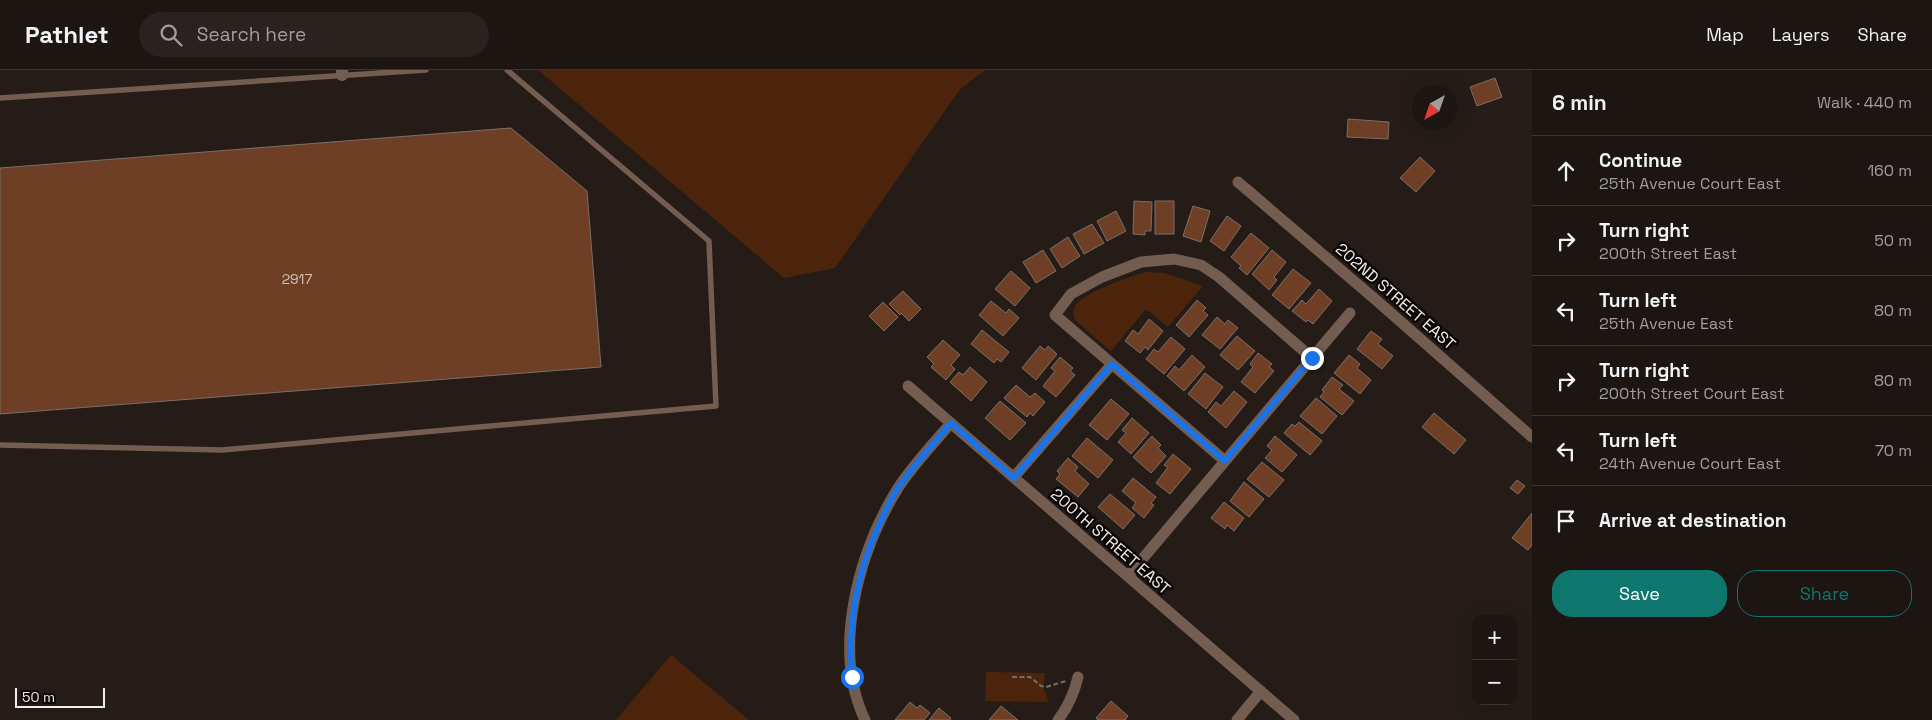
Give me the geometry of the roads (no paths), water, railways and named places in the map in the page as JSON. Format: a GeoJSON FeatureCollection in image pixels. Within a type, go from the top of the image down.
{"type":"FeatureCollection","features":[{"type":"Feature","properties":{"kind":"street","name":"202ND STREET EAST"},"geometry":{"type":"LineString","coordinates":[[1238,182],[1532,437]]}},
{"type":"Feature","properties":{"kind":"street"},"geometry":{"type":"LineString","coordinates":[[1225,461],[1055,315],[1071,294],[1102,277],[1141,262],[1174,260],[1201,265],[1219,277],[1312,358]]}},
{"type":"Feature","properties":{"kind":"street"},"geometry":{"type":"LineString","coordinates":[[1128,576],[1350,313]]}},
{"type":"Feature","properties":{"kind":"street"},"geometry":{"type":"LineString","coordinates":[[1014,478],[1112,364]]}},
{"type":"Feature","properties":{"kind":"street","name":"200TH STREET EAST"},"geometry":{"type":"LineString","coordinates":[[908,386],[1294,720]]}},
{"type":"Feature","properties":{"kind":"street"},"geometry":{"type":"LineString","coordinates":[[865,720],[856,698],[852,677],[851,623],[857,587],[866,554],[884,513],[899,486],[951,423]]}},
{"type":"Feature","properties":{"kind":"street"},"geometry":{"type":"LineString","coordinates":[[1058,720],[1075,692],[1078,677]]}},
{"type":"Feature","properties":{"kind":"street"},"geometry":{"type":"LineString","coordinates":[[1237,720],[1261,692]]}},
{"type":"Feature","properties":{"kind":"lane"},"geometry":{"type":"LineString","coordinates":[[0,98],[342,72],[426,70]]}},
{"type":"Feature","properties":{"kind":"lane"},"geometry":{"type":"LineString","coordinates":[[0,444],[222,450],[716,406],[709,241],[507,70]]}}]}
